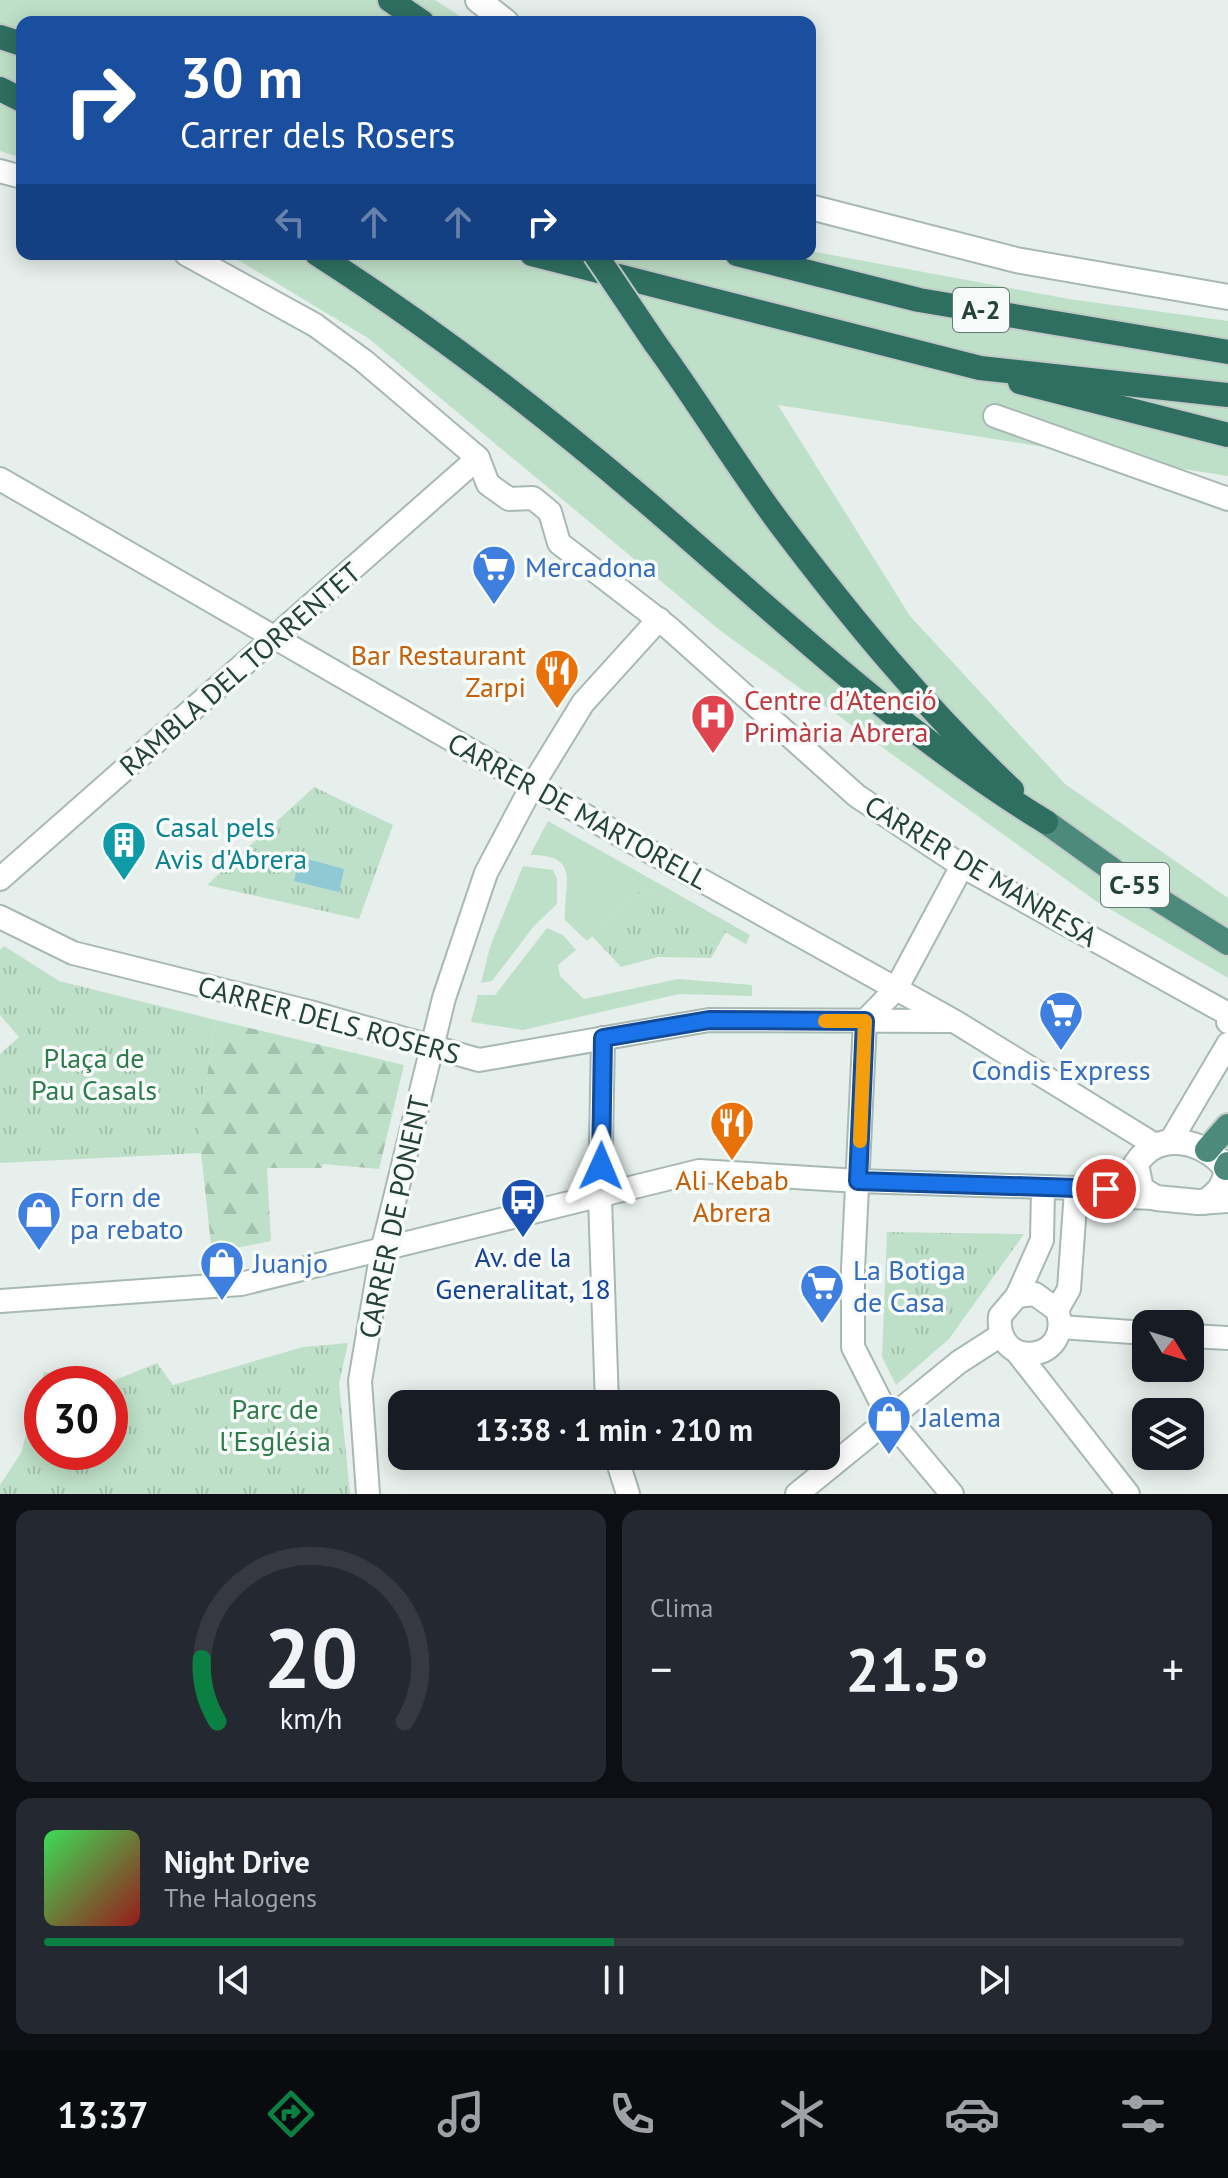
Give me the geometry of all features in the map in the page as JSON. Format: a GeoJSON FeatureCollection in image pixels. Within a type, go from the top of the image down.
{"type":"FeatureCollection","features":[{"type":"Feature","properties":{"kind":"highway"},"geometry":{"type":"LineString","coordinates":[[390,0],[413,16]]}},
{"type":"Feature","properties":{"kind":"highway","name":"C-55"},"geometry":{"type":"LineString","coordinates":[[326,260],[408,312],[484,371],[634,491],[922,737],[978,781],[1046,822],[1124,878],[1228,943]]}},
{"type":"Feature","properties":{"kind":"highway","name":"A-2"},"geometry":{"type":"LineString","coordinates":[[556,260],[980,368],[1228,395]]}},
{"type":"Feature","properties":{"kind":"highway"},"geometry":{"type":"LineString","coordinates":[[599,260],[778,522],[930,709],[1046,822]]}},
{"type":"Feature","properties":{"kind":"highway","name":"A-2"},"geometry":{"type":"LineString","coordinates":[[761,260],[919,300],[1228,352]]}},
{"type":"Feature","properties":{"kind":"highway"},"geometry":{"type":"LineString","coordinates":[[980,368],[1050,392],[1228,435]]}},
{"type":"Feature","properties":{"kind":"highway"},"geometry":{"type":"LineString","coordinates":[[1207,1150],[1228,1126]]}},
{"type":"Feature","properties":{"kind":"street"},"geometry":{"type":"LineString","coordinates":[[478,0],[498,16]]}},
{"type":"Feature","properties":{"kind":"street"},"geometry":{"type":"LineString","coordinates":[[816,209],[1016,260],[1228,297]]}},
{"type":"Feature","properties":{"kind":"street","name":"CARRER DE MANRESA"},"geometry":{"type":"LineString","coordinates":[[197,260],[315,325],[364,361],[478,458],[488,484],[509,499],[533,498],[550,512],[559,543],[659,619],[857,796],[962,866],[1228,1014]]}},
{"type":"Feature","properties":{"kind":"street"},"geometry":{"type":"LineString","coordinates":[[995,416],[1228,499]]}},
{"type":"Feature","properties":{"kind":"street","name":"RAMBLA DEL TORRENTET"},"geometry":{"type":"LineString","coordinates":[[0,879],[478,458]]}},
{"type":"Feature","properties":{"kind":"street","name":"CARRER DE MARTORELL"},"geometry":{"type":"LineString","coordinates":[[0,479],[532,786],[954,1021],[1162,1143]]}},
{"type":"Feature","properties":{"kind":"street","name":"CARRER DE PONENT"},"geometry":{"type":"LineString","coordinates":[[368,1494],[360,1381],[382,1251],[444,998],[486,873],[532,786],[583,703],[659,619]]}},
{"type":"Feature","properties":{"kind":"street"},"geometry":{"type":"LineString","coordinates":[[952,1494],[890,1420],[853,1347],[865,1021],[896,989],[962,866]]}},
{"type":"Feature","properties":{"kind":"street","name":"CARRER DELS ROSERS"},"geometry":{"type":"LineString","coordinates":[[0,917],[73,953],[479,1060],[709,1020],[954,1021]]}},
{"type":"Feature","properties":{"kind":"street"},"geometry":{"type":"LineString","coordinates":[[1228,1014],[1228,1022]]}},
{"type":"Feature","properties":{"kind":"street"},"geometry":{"type":"LineString","coordinates":[[603,1038],[600,1198],[607,1390]]}},
{"type":"Feature","properties":{"kind":"street"},"geometry":{"type":"LineString","coordinates":[[1106,1189],[1162,1143],[1228,1044]]}},
{"type":"Feature","properties":{"kind":"street"},"geometry":{"type":"LineString","coordinates":[[0,1301],[241,1284],[382,1251],[429,1236],[600,1198],[699,1171],[1076,1191],[1106,1189],[1127,1197],[1216,1201],[1227,1167],[1207,1150],[1162,1143]]}},
{"type":"Feature","properties":{"kind":"street"},"geometry":{"type":"LineString","coordinates":[[1136,1164],[1141,1189],[1156,1198]]}},
{"type":"Feature","properties":{"kind":"street"},"geometry":{"type":"LineString","coordinates":[[1043,1189],[1042,1240],[1017,1296],[1000,1316],[1001,1335],[1128,1494]]}},
{"type":"Feature","properties":{"kind":"street"},"geometry":{"type":"LineString","coordinates":[[1017,1352],[1036,1354],[1045,1350],[1057,1336],[1058,1318],[1069,1289],[1076,1191]]}},
{"type":"Feature","properties":{"kind":"street"},"geometry":{"type":"LineString","coordinates":[[1017,1296],[1035,1294],[1058,1318],[1132,1331]]}},
{"type":"Feature","properties":{"kind":"street"},"geometry":{"type":"LineString","coordinates":[[797,1494],[959,1362],[1001,1335]]}},
{"type":"Feature","properties":{"kind":"street"},"geometry":{"type":"LineString","coordinates":[[1204,1337],[1228,1338]]}},
{"type":"Feature","properties":{"kind":"street"},"geometry":{"type":"LineString","coordinates":[[620,1470],[628,1494]]}},
{"type":"Feature","properties":{"kind":"green space"},"geometry":{"type":"Polygon","coordinates":[[[0,0],[435,0],[460,16],[16,16],[16,156],[0,151],[0,0]]]}},
{"type":"Feature","properties":{"kind":"green space"},"geometry":{"type":"Polygon","coordinates":[[[816,252],[1069,299],[1228,321],[1228,476],[778,405],[910,616],[1065,784],[1228,898],[1228,978],[1096,901],[722,632],[368,338],[238,260],[816,260],[816,252]]]}},
{"type":"Feature","properties":{"kind":"green space"},"geometry":{"type":"Polygon","coordinates":[[[314,787],[393,825],[359,919],[207,885],[314,787]]]}},
{"type":"Feature","properties":{"kind":"green space"},"geometry":{"type":"Polygon","coordinates":[[[548,821],[750,935],[746,944],[645,887],[587,941],[565,920],[567,883],[563,866],[546,856],[530,855],[548,821]]]}},
{"type":"Feature","properties":{"kind":"green space"},"geometry":{"type":"Polygon","coordinates":[[[523,866],[553,870],[557,879],[557,904],[534,926],[492,981],[481,983],[490,947],[523,866]]]}},
{"type":"Feature","properties":{"kind":"green space"},"geometry":{"type":"Polygon","coordinates":[[[645,887],[726,932],[711,958],[658,957],[621,967],[592,936],[645,887]]]}},
{"type":"Feature","properties":{"kind":"green space"},"geometry":{"type":"Polygon","coordinates":[[[547,928],[563,935],[576,950],[558,965],[560,976],[584,999],[678,979],[752,985],[752,996],[679,994],[523,1030],[471,1022],[478,995],[495,995],[547,928]]]}},
{"type":"Feature","properties":{"kind":"green space","name":"Plaça de Pau Casals"},"geometry":{"type":"Polygon","coordinates":[[[4,946],[59,981],[216,1020],[201,1111],[201,1153],[0,1163],[0,1054],[19,1037],[0,1015],[0,950],[4,946]]]}},
{"type":"Feature","properties":{"kind":"green space"},"geometry":{"type":"Polygon","coordinates":[[[216,1020],[404,1065],[379,1169],[323,1164],[322,1168],[267,1168],[271,1241],[212,1253],[201,1153],[201,1111],[216,1020]]]}},
{"type":"Feature","properties":{"kind":"green space"},"geometry":{"type":"Polygon","coordinates":[[[887,1232],[1024,1234],[949,1339],[896,1385],[882,1357],[887,1232]]]}},
{"type":"Feature","properties":{"kind":"green space","name":"Parc de l'Església"},"geometry":{"type":"Polygon","coordinates":[[[348,1343],[339,1383],[350,1494],[0,1494],[0,1485],[21,1453],[24,1442],[24,1470],[128,1470],[128,1375],[157,1363],[173,1385],[303,1347],[348,1343]]]}},
{"type":"Feature","properties":{"kind":"water"},"geometry":{"type":"Polygon","coordinates":[[[300,857],[344,869],[339,892],[294,881],[300,857]]]}},
{"type":"Feature","properties":{"kind":"slow traffic"},"geometry":{"type":"LineString","coordinates":[[825,1021],[865,1021],[860,1141]]}},
{"type":"Feature","properties":{"kind":"place","name":"Mercadona"},"geometry":{"type":"Point","coordinates":[494,606]}},
{"type":"Feature","properties":{"kind":"place","name":"Bar Restaurant Zarpi"},"geometry":{"type":"Point","coordinates":[557,710]}},
{"type":"Feature","properties":{"kind":"place","name":"Centre d'Atenció Primària Abrera"},"geometry":{"type":"Point","coordinates":[713,755]}},
{"type":"Feature","properties":{"kind":"place","name":"Casal pels Avis d'Abrera"},"geometry":{"type":"Point","coordinates":[124,882]}},
{"type":"Feature","properties":{"kind":"place","name":"Condis Express"},"geometry":{"type":"Point","coordinates":[1061,1052]}},
{"type":"Feature","properties":{"kind":"place","name":"Ali Kebab Abrera"},"geometry":{"type":"Point","coordinates":[732,1162]}},
{"type":"Feature","properties":{"kind":"place","name":"Av. de la Generalitat, 18"},"geometry":{"type":"Point","coordinates":[523,1239]}},
{"type":"Feature","properties":{"kind":"place","name":"Forn de pa rebato"},"geometry":{"type":"Point","coordinates":[39,1252]}},
{"type":"Feature","properties":{"kind":"place","name":"Juanjo"},"geometry":{"type":"Point","coordinates":[222,1302]}},
{"type":"Feature","properties":{"kind":"place","name":"La Botiga de Casa"},"geometry":{"type":"Point","coordinates":[822,1325]}},
{"type":"Feature","properties":{"kind":"place","name":"Jalema"},"geometry":{"type":"Point","coordinates":[889,1456]}},
{"type":"Feature","properties":{"kind":"route"},"geometry":{"type":"LineString","coordinates":[[601,1166],[603,1038],[709,1020],[865,1021],[858,1181],[1076,1191],[1106,1189]]}}]}
